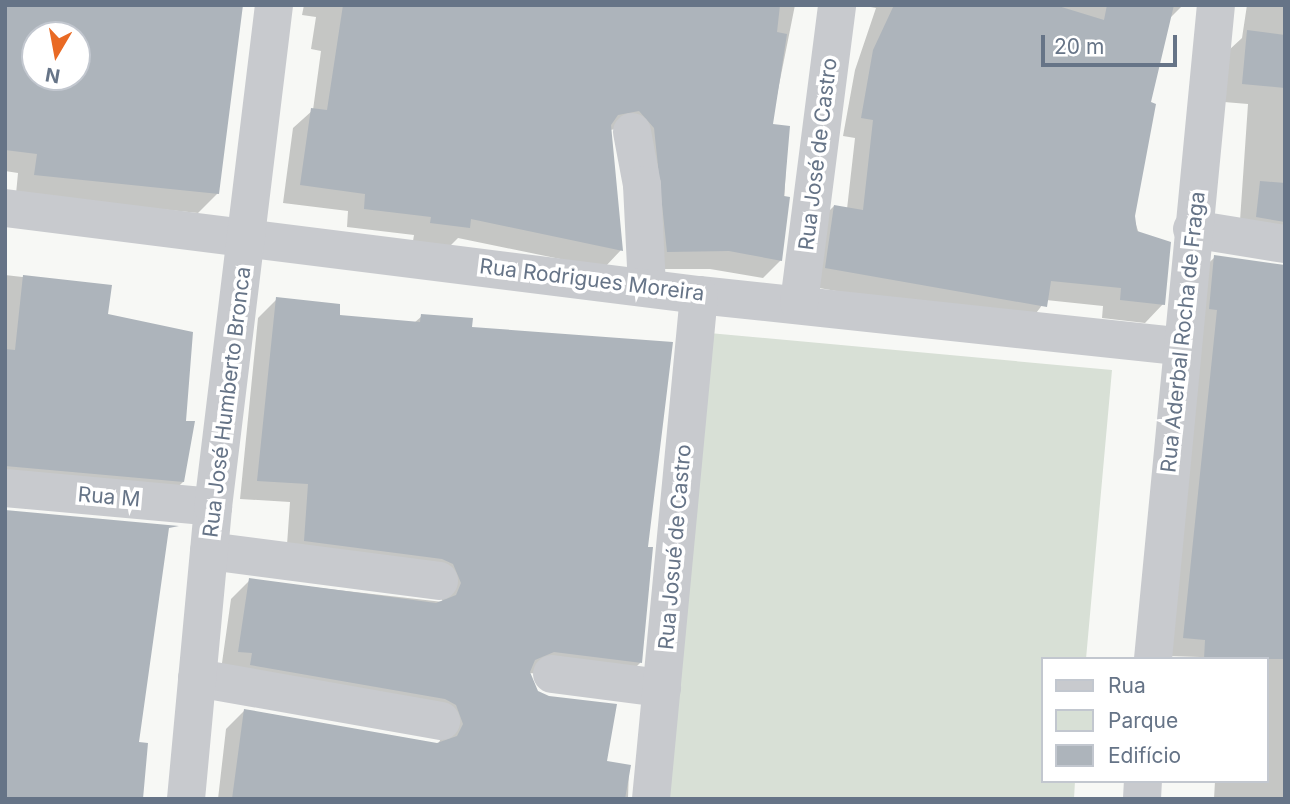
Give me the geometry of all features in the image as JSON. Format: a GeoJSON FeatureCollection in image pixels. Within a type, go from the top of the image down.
{"type":"FeatureCollection","features":[{"type":"Feature","properties":{"kind":"street","name":"Rua José Humberto Bronca"},"geometry":{"type":"LineString","coordinates":[[186,799],[209,551],[274,5]]}},
{"type":"Feature","properties":{"kind":"street","name":"Rua José de Castro"},"geometry":{"type":"LineString","coordinates":[[799,303],[837,5]]}},
{"type":"Feature","properties":{"kind":"street","name":"Rua Aderbal Rocha de Fraga"},"geometry":{"type":"LineString","coordinates":[[1153,657],[1180,346],[1216,5]]}},
{"type":"Feature","properties":{"kind":"street"},"geometry":{"type":"LineString","coordinates":[[632,132],[642,185],[647,288]]}},
{"type":"Feature","properties":{"kind":"street","name":"Rua Rodrigues Moreira"},"geometry":{"type":"LineString","coordinates":[[5,208],[247,236],[699,295],[799,303],[1180,346]]}},
{"type":"Feature","properties":{"kind":"street"},"geometry":{"type":"LineString","coordinates":[[1192,229],[1285,244]]}},
{"type":"Feature","properties":{"kind":"street","name":"Rua Josué de Castro"},"geometry":{"type":"LineString","coordinates":[[652,799],[699,295]]}},
{"type":"Feature","properties":{"kind":"street","name":"Rua M"},"geometry":{"type":"LineString","coordinates":[[5,488],[214,507]]}},
{"type":"Feature","properties":{"kind":"street"},"geometry":{"type":"LineString","coordinates":[[209,551],[439,582]]}},
{"type":"Feature","properties":{"kind":"street"},"geometry":{"type":"LineString","coordinates":[[552,674],[662,688]]}},
{"type":"Feature","properties":{"kind":"street"},"geometry":{"type":"LineString","coordinates":[[197,678],[441,721]]}},
{"type":"Feature","properties":{"kind":"green space"},"geometry":{"type":"Polygon","coordinates":[[[709,333],[1112,370],[1086,657],[1042,657],[1042,783],[1075,783],[1074,799],[667,799],[709,333]]]}},
{"type":"Feature","properties":{"kind":"building"},"geometry":{"type":"Polygon","coordinates":[[[5,5],[243,5],[219,194],[34,175],[37,154],[5,150],[5,5]]]}},
{"type":"Feature","properties":{"kind":"building"},"geometry":{"type":"Polygon","coordinates":[[[343,5],[780,5],[777,32],[787,34],[773,124],[790,126],[784,196],[790,197],[782,261],[729,251],[667,252],[654,128],[639,111],[618,115],[611,125],[623,251],[471,219],[470,228],[430,223],[431,217],[364,209],[365,194],[300,185],[311,108],[327,110],[343,5]]]}},
{"type":"Feature","properties":{"kind":"building"},"geometry":{"type":"Polygon","coordinates":[[[894,5],[1055,5],[1104,20],[1107,5],[1174,5],[1151,102],[1156,104],[1135,216],[1137,231],[1171,242],[1165,305],[1120,300],[1121,288],[1051,281],[1047,307],[825,268],[834,205],[863,210],[873,120],[861,118],[873,50],[894,5]]]}},
{"type":"Feature","properties":{"kind":"building"},"geometry":{"type":"Polygon","coordinates":[[[1247,30],[1285,35],[1285,88],[1242,84],[1247,30]]]}},
{"type":"Feature","properties":{"kind":"building"},"geometry":{"type":"Polygon","coordinates":[[[1260,181],[1285,183],[1285,222],[1256,217],[1260,181]]]}},
{"type":"Feature","properties":{"kind":"building"},"geometry":{"type":"Polygon","coordinates":[[[1214,255],[1285,265],[1285,659],[1204,657],[1205,640],[1183,638],[1217,310],[1209,309],[1214,255]]]}},
{"type":"Feature","properties":{"kind":"building"},"geometry":{"type":"Polygon","coordinates":[[[23,275],[112,285],[108,314],[193,332],[186,421],[195,421],[184,482],[5,466],[5,349],[15,350],[23,275]]]}},
{"type":"Feature","properties":{"kind":"building"},"geometry":{"type":"Polygon","coordinates":[[[276,297],[340,304],[340,315],[420,322],[421,314],[473,318],[472,327],[673,342],[648,547],[653,547],[642,663],[554,652],[535,660],[530,672],[538,691],[549,696],[617,704],[607,761],[631,765],[625,799],[232,799],[244,709],[437,743],[457,736],[463,724],[456,705],[445,699],[250,665],[252,653],[238,652],[249,578],[436,603],[456,595],[461,583],[453,564],[442,559],[304,541],[308,484],[257,481],[276,297]]]}},
{"type":"Feature","properties":{"kind":"building"},"geometry":{"type":"Polygon","coordinates":[[[5,510],[179,526],[169,528],[139,742],[148,743],[143,799],[5,799],[5,510]]]}}]}
